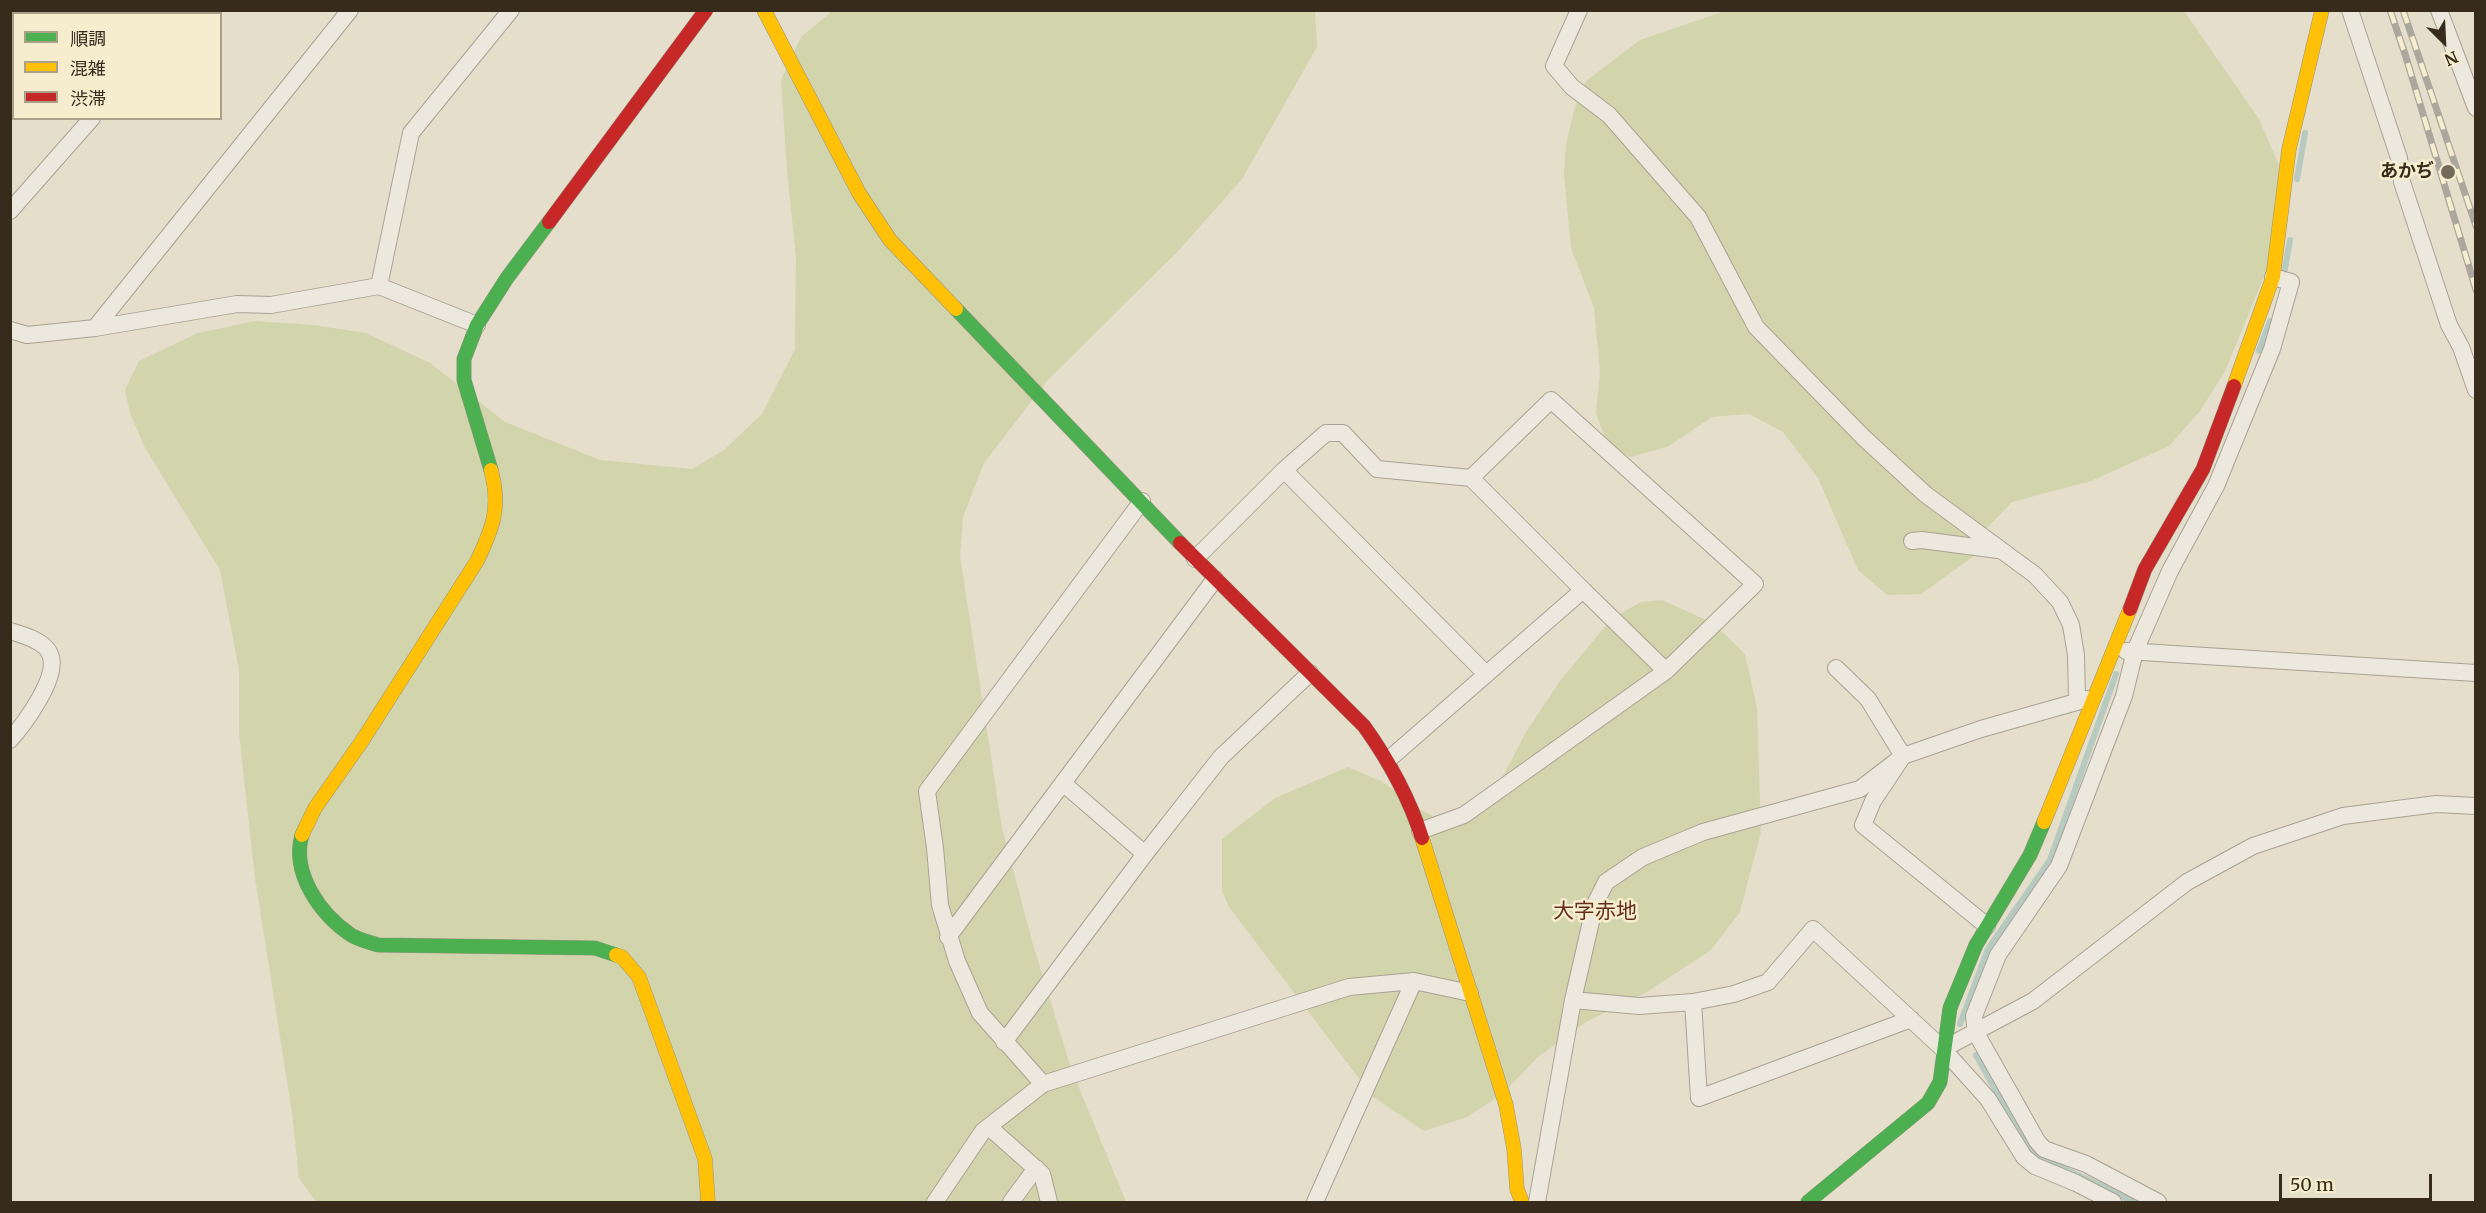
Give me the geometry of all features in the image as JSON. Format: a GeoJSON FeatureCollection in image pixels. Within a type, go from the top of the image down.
{"type":"FeatureCollection","features":[{"type":"Feature","properties":{"kind":"street"},"geometry":{"type":"LineString","coordinates":[[94,327],[350,10]]}},
{"type":"Feature","properties":{"kind":"street"},"geometry":{"type":"LineString","coordinates":[[379,286],[411,133],[511,10]]}},
{"type":"Feature","properties":{"kind":"street"},"geometry":{"type":"LineString","coordinates":[[706,10],[507,278],[477,325],[464,359],[464,380],[497,497],[492,530],[477,561],[316,808],[302,835],[298,852],[306,881],[330,918],[354,936],[378,945],[596,948],[622,957],[639,977],[701,1149],[708,1181],[708,1203]]}},
{"type":"Feature","properties":{"kind":"street"},"geometry":{"type":"LineString","coordinates":[[764,10],[859,193],[890,240],[1195,559],[1364,726],[1388,759],[1420,831],[1506,1105],[1514,1149],[1517,1189],[1522,1203]]}},
{"type":"Feature","properties":{"kind":"street"},"geometry":{"type":"LineString","coordinates":[[1579,10],[1554,66],[1572,87],[1609,115],[1698,217],[1756,327],[1863,438],[1925,494],[2034,575],[2060,602],[2071,625],[2085,699]]}},
{"type":"Feature","properties":{"kind":"street"},"geometry":{"type":"LineString","coordinates":[[1808,1203],[1928,1103],[1940,1082],[1950,1008],[1976,945],[2030,855],[2077,742],[2085,699],[2114,650],[2145,569],[2203,469],[2280,279],[2289,149],[2322,10]]}},
{"type":"Feature","properties":{"kind":"street"},"geometry":{"type":"LineString","coordinates":[[2350,10],[2399,159],[2402,182],[2449,325],[2461,347],[2475,390]]}},
{"type":"Feature","properties":{"kind":"street"},"geometry":{"type":"LineString","coordinates":[[2439,10],[2475,108]]}},
{"type":"Feature","properties":{"kind":"street"},"geometry":{"type":"LineString","coordinates":[[10,211],[90,120]]}},
{"type":"Feature","properties":{"kind":"street"},"geometry":{"type":"LineString","coordinates":[[2158,1203],[2086,1164],[2044,1149],[2037,1141],[1976,1033],[1974,1016],[1998,955],[2059,866],[2124,696],[2134,651],[2170,571],[2216,486],[2272,349],[2291,282],[2280,279]]}},
{"type":"Feature","properties":{"kind":"street"},"geometry":{"type":"LineString","coordinates":[[10,330],[27,335],[94,327],[237,304],[271,305],[379,286],[477,325]]}},
{"type":"Feature","properties":{"kind":"street"},"geometry":{"type":"LineString","coordinates":[[1420,831],[1464,815],[1666,671],[1755,584],[1551,400],[1471,478]]}},
{"type":"Feature","properties":{"kind":"street"},"geometry":{"type":"LineString","coordinates":[[1195,559],[1284,470],[1326,433],[1342,433],[1377,469],[1471,478],[1666,671]]}},
{"type":"Feature","properties":{"kind":"street"},"geometry":{"type":"LineString","coordinates":[[1284,470],[1486,674]]}},
{"type":"Feature","properties":{"kind":"street"},"geometry":{"type":"LineString","coordinates":[[1043,1084],[980,1013],[948,937],[940,905],[927,790],[1142,501]]}},
{"type":"Feature","properties":{"kind":"street"},"geometry":{"type":"LineString","coordinates":[[1912,541],[1922,540],[2002,551]]}},
{"type":"Feature","properties":{"kind":"street"},"geometry":{"type":"LineString","coordinates":[[948,937],[1215,579]]}},
{"type":"Feature","properties":{"kind":"street"},"geometry":{"type":"LineString","coordinates":[[1388,759],[1583,590]]}},
{"type":"Feature","properties":{"kind":"street"},"geometry":{"type":"LineString","coordinates":[[10,632],[42,644],[50,653],[53,665],[49,683],[10,740]]}},
{"type":"Feature","properties":{"kind":"street"},"geometry":{"type":"LineString","coordinates":[[2114,650],[2475,673]]}},
{"type":"Feature","properties":{"kind":"street"},"geometry":{"type":"LineString","coordinates":[[1836,668],[1868,699],[1903,756]]}},
{"type":"Feature","properties":{"kind":"street"},"geometry":{"type":"LineString","coordinates":[[1004,1042],[1221,757],[1310,673]]}},
{"type":"Feature","properties":{"kind":"street"},"geometry":{"type":"LineString","coordinates":[[1537,1203],[1573,1000],[1595,904],[1606,882],[1643,857],[1703,832],[1860,789],[1903,756],[1981,729],[2085,699]]}},
{"type":"Feature","properties":{"kind":"street"},"geometry":{"type":"LineString","coordinates":[[1903,756],[1873,801],[1863,825],[1987,926]]}},
{"type":"Feature","properties":{"kind":"street"},"geometry":{"type":"LineString","coordinates":[[1064,784],[1145,854]]}},
{"type":"Feature","properties":{"kind":"street"},"geometry":{"type":"LineString","coordinates":[[1943,1049],[2033,1001],[2187,882],[2253,846],[2343,816],[2436,804],[2475,806]]}},
{"type":"Feature","properties":{"kind":"street"},"geometry":{"type":"LineString","coordinates":[[1573,1000],[1639,1006],[1693,1002],[1734,994],[1768,982],[1813,929],[1943,1049],[1988,1099],[2024,1157],[2034,1166],[2076,1183],[2113,1203]]}},
{"type":"Feature","properties":{"kind":"street"},"geometry":{"type":"LineString","coordinates":[[935,1203],[983,1131],[1043,1084],[1349,987],[1414,981],[1470,993]]}},
{"type":"Feature","properties":{"kind":"street"},"geometry":{"type":"LineString","coordinates":[[1315,1203],[1414,981]]}},
{"type":"Feature","properties":{"kind":"street"},"geometry":{"type":"LineString","coordinates":[[1693,1002],[1699,1098],[1911,1020]]}},
{"type":"Feature","properties":{"kind":"street"},"geometry":{"type":"LineString","coordinates":[[989,1126],[1042,1174],[1049,1203]]}},
{"type":"Feature","properties":{"kind":"street"},"geometry":{"type":"LineString","coordinates":[[1011,1203],[1036,1168]]}},
{"type":"Feature","properties":{"kind":"green space"},"geometry":{"type":"Polygon","coordinates":[[[832,11],[1315,11],[1317,47],[1242,179],[1180,249],[1047,381],[984,463],[963,517],[960,556],[1002,828],[1032,941],[1071,1068],[1126,1202],[316,1202],[299,1178],[292,1113],[255,878],[239,733],[239,670],[220,570],[145,448],[130,413],[125,390],[139,361],[198,333],[255,321],[313,325],[366,333],[430,363],[505,422],[600,460],[692,469],[724,450],[762,414],[795,349],[796,258],[781,80],[801,37],[832,11]]]}},
{"type":"Feature","properties":{"kind":"green space"},"geometry":{"type":"Polygon","coordinates":[[[1725,11],[2184,11],[2259,119],[2284,177],[2280,238],[2225,371],[2200,411],[2169,446],[2091,481],[2012,502],[1987,528],[1974,556],[1921,594],[1887,595],[1858,570],[1818,478],[1783,432],[1749,414],[1712,417],[1669,446],[1631,457],[1608,447],[1596,413],[1600,371],[1594,308],[1571,248],[1564,175],[1566,144],[1574,110],[1586,81],[1640,40],[1725,11]]]}},
{"type":"Feature","properties":{"kind":"green space"},"geometry":{"type":"Polygon","coordinates":[[[1662,600],[1713,623],[1745,654],[1757,708],[1761,832],[1740,912],[1711,950],[1647,992],[1586,1022],[1538,1057],[1502,1094],[1467,1117],[1424,1131],[1373,1097],[1229,907],[1222,891],[1222,839],[1275,798],[1348,767],[1383,782],[1417,808],[1445,822],[1501,780],[1526,732],[1560,681],[1611,619],[1641,602],[1662,600]]]}},
{"type":"Feature","properties":{"kind":"waterway"},"geometry":{"type":"LineString","coordinates":[[2297,179],[2305,133]]}},
{"type":"Feature","properties":{"kind":"waterway"},"geometry":{"type":"LineString","coordinates":[[2284,274],[2290,240]]}},
{"type":"Feature","properties":{"kind":"waterway"},"geometry":{"type":"LineString","coordinates":[[2259,351],[2270,321]]}},
{"type":"Feature","properties":{"kind":"waterway"},"geometry":{"type":"LineString","coordinates":[[1960,1024],[1988,949],[2050,860],[2116,674]]}},
{"type":"Feature","properties":{"kind":"waterway"},"geometry":{"type":"LineString","coordinates":[[1976,1055],[2025,1143],[2035,1156],[2133,1202]]}},
{"type":"Feature","properties":{"kind":"railway"},"geometry":{"type":"LineString","coordinates":[[2390,10],[2476,290]]}},
{"type":"Feature","properties":{"kind":"railway"},"geometry":{"type":"LineString","coordinates":[[2403,10],[2476,226]]}},
{"type":"Feature","properties":{"kind":"traffic: fast"},"geometry":{"type":"LineString","coordinates":[[491,470],[464,380],[464,359],[477,325],[507,278],[549,222]]}},
{"type":"Feature","properties":{"kind":"traffic: fast"},"geometry":{"type":"LineString","coordinates":[[956,309],[1180,543]]}},
{"type":"Feature","properties":{"kind":"traffic: fast"},"geometry":{"type":"LineString","coordinates":[[1808,1202],[1928,1103],[1940,1082],[1950,1008],[1976,945],[2030,855],[2044,822]]}},
{"type":"Feature","properties":{"kind":"traffic: fast"},"geometry":{"type":"LineString","coordinates":[[302,835],[301,864],[304,878],[311,891],[329,916],[351,935],[361,940],[378,945],[595,948],[616,955]]}},
{"type":"Feature","properties":{"kind":"traffic: slow"},"geometry":{"type":"LineString","coordinates":[[764,10],[859,193],[890,240],[956,309]]}},
{"type":"Feature","properties":{"kind":"traffic: slow"},"geometry":{"type":"LineString","coordinates":[[2234,386],[2273,277],[2289,149],[2322,10]]}},
{"type":"Feature","properties":{"kind":"traffic: slow"},"geometry":{"type":"LineString","coordinates":[[302,835],[315,808],[362,741],[477,561],[494,517],[495,495],[491,470]]}},
{"type":"Feature","properties":{"kind":"traffic: slow"},"geometry":{"type":"LineString","coordinates":[[2044,822],[2130,609]]}},
{"type":"Feature","properties":{"kind":"traffic: slow"},"geometry":{"type":"LineString","coordinates":[[1422,838],[1506,1105],[1514,1149],[1517,1189],[1522,1202]]}},
{"type":"Feature","properties":{"kind":"traffic: slow"},"geometry":{"type":"LineString","coordinates":[[616,955],[622,957],[639,977],[705,1159],[708,1202]]}},
{"type":"Feature","properties":{"kind":"traffic: jam"},"geometry":{"type":"LineString","coordinates":[[549,222],[706,10]]}},
{"type":"Feature","properties":{"kind":"traffic: jam"},"geometry":{"type":"LineString","coordinates":[[2130,609],[2145,569],[2203,469],[2234,386]]}},
{"type":"Feature","properties":{"kind":"traffic: jam"},"geometry":{"type":"LineString","coordinates":[[1180,543],[1364,726],[1398,780],[1422,838]]}},
{"type":"Feature","properties":{"kind":"place","name":"あかぢ"},"geometry":{"type":"Point","coordinates":[2448,172]}},
{"type":"Feature","properties":{"kind":"district","name":"大字赤地"},"geometry":{"type":"Point","coordinates":[1595,912]}}]}
